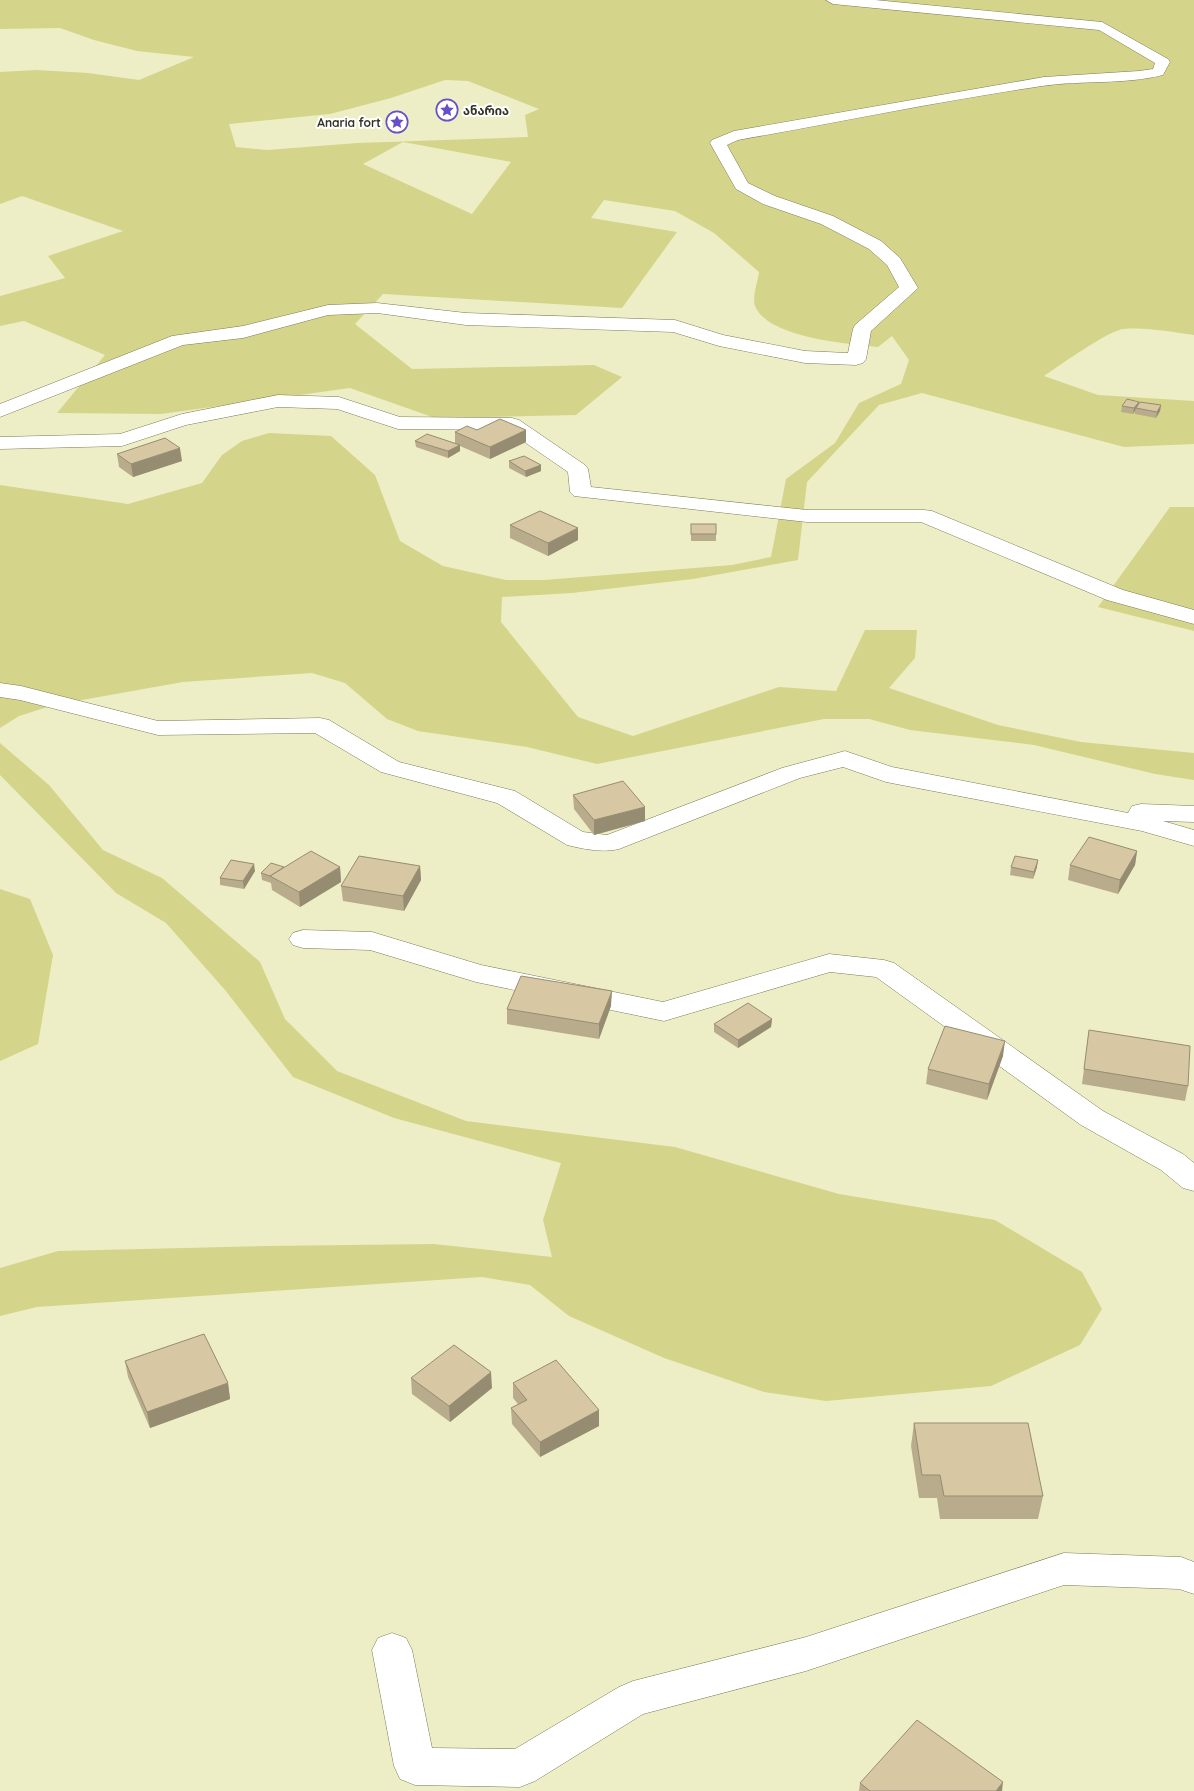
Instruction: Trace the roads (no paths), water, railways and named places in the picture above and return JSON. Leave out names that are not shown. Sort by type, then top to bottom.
[{"type":"street","points":[[0,411],[180,340],[243,332],[328,310],[377,308],[466,319],[675,326],[719,340],[805,357],[856,359],[862,329],[909,288],[894,262],[875,245],[826,220],[769,200],[742,186],[718,143],[734,136],[1044,80],[1139,75],[1158,72],[1163,62],[1102,26],[833,0]]},
{"type":"street","points":[[0,443],[122,440],[182,420],[278,401],[339,403],[398,423],[512,424],[578,469],[581,492],[808,516],[924,516],[1115,595],[1194,617]]},
{"type":"street","points":[[0,690],[21,693],[158,728],[320,725],[390,767],[506,797],[576,839],[610,843],[791,773],[844,759],[886,774],[1146,824],[1194,838]]},
{"type":"street","points":[[1069,809],[1194,814]]},
{"type":"street","points":[[303,939],[372,941],[476,973],[664,1012],[829,963],[884,969],[1092,1118],[1172,1162],[1194,1180]]},
{"type":"street","points":[[392,1650],[415,1766],[520,1768],[633,1699],[806,1654],[1064,1569],[1181,1572],[1194,1578]]},
{"type":"place","name":"ანარია","points":[[447,110]]},
{"type":"place","name":"Anaria fort","points":[[397,122]]}]
